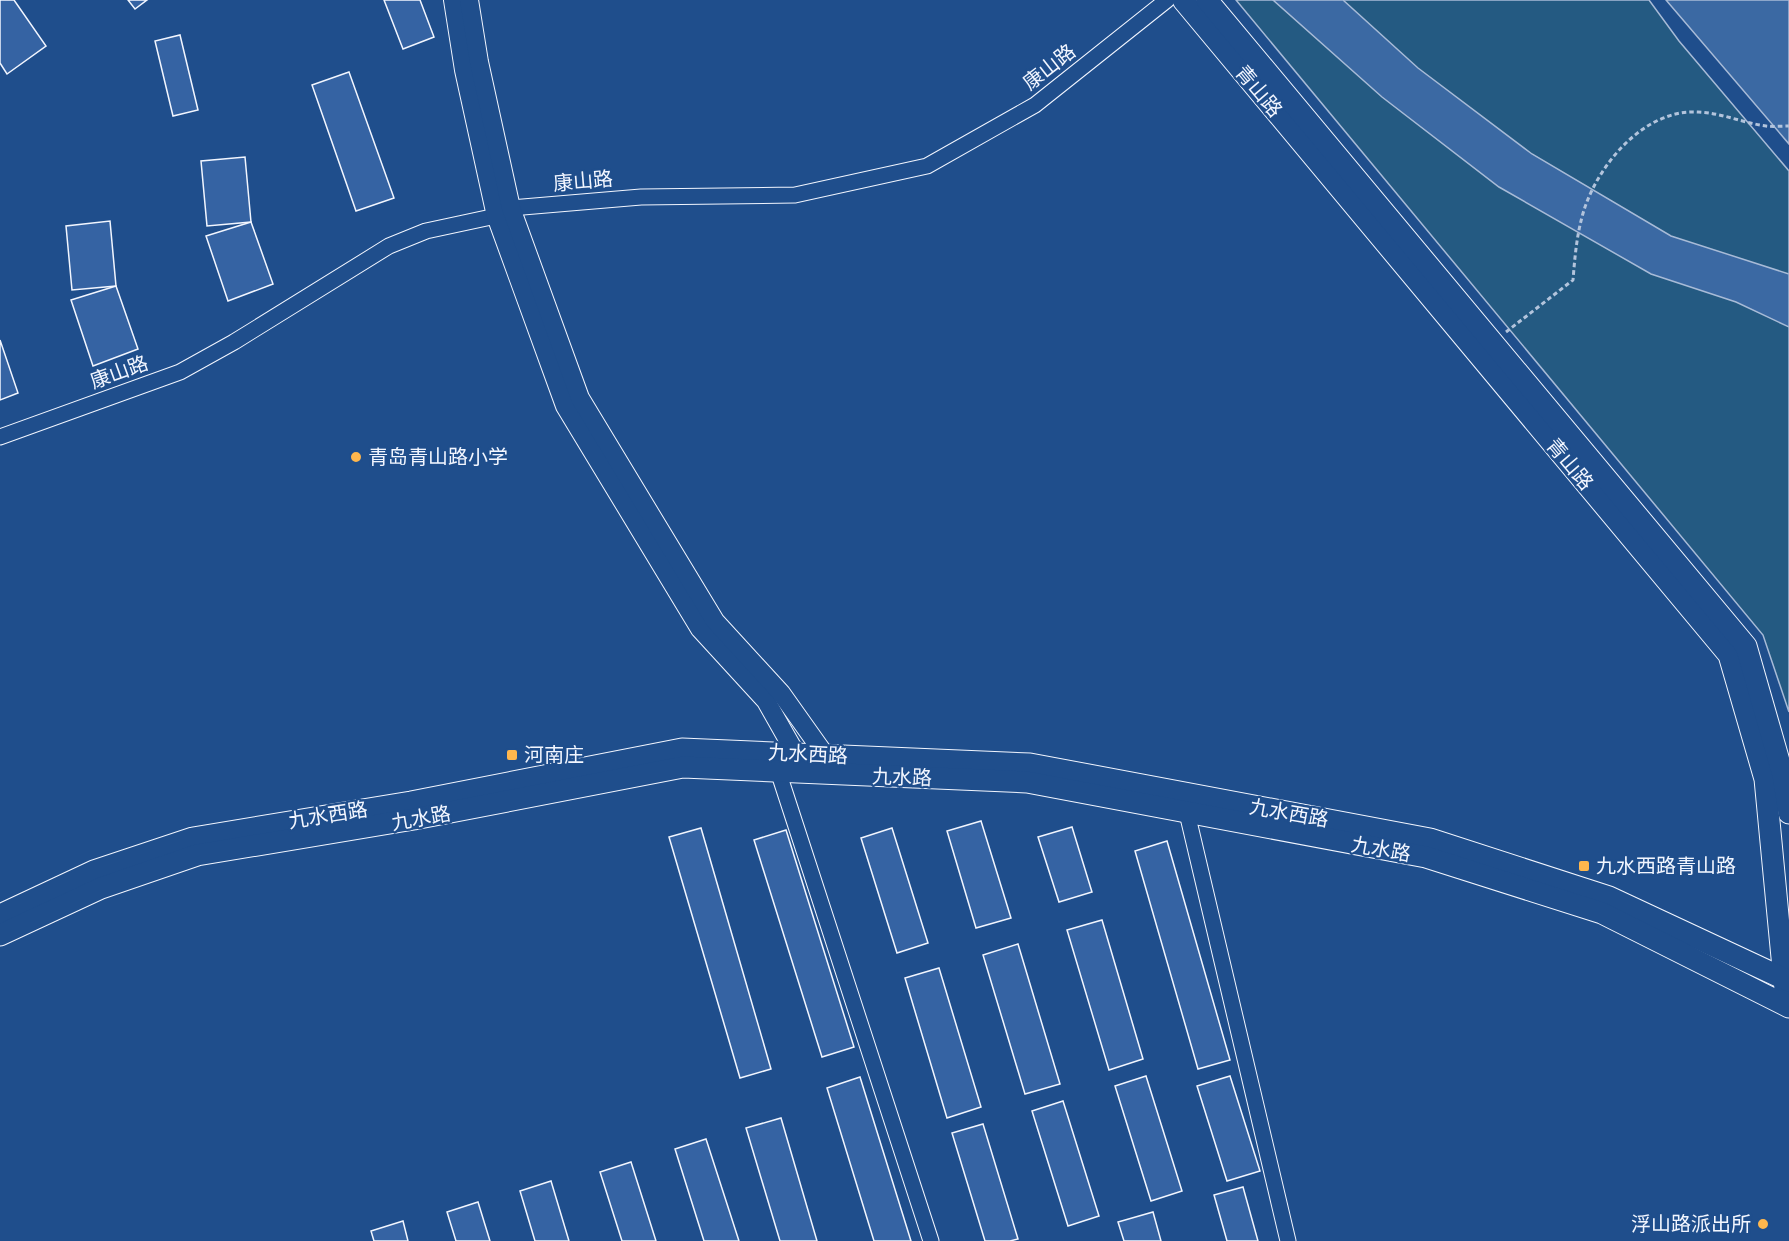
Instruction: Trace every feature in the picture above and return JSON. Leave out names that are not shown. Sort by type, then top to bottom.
[{"type":"main road","name":"青山路","points":[[1183,0],[1729,655],[1765,779],[1788,1005]]},
{"type":"main road","name":"青山路","points":[[1207,0],[1746,646],[1783,775],[1789,813]]},
{"type":"main road","name":"九水西路","points":[[0,915],[94,871],[193,838],[411,802],[681,749],[798,763],[1030,764],[1430,839],[1609,897],[1787,980]]},
{"type":"main road","name":"九水路","points":[[0,935],[101,888],[197,855],[414,819],[683,767],[778,771],[798,763]]},
{"type":"main road","name":"九水路","points":[[825,764],[1028,782],[1437,860],[1602,914],[1788,1005]]},
{"type":"street","points":[[453,0],[464,70],[504,212],[565,406],[700,629],[766,701],[798,763]]},
{"type":"street","points":[[469,0],[504,212],[580,398],[715,621],[781,693],[825,764]]},
{"type":"street","name":"康山路","points":[[0,436],[180,372],[234,342],[390,246],[426,231],[504,212],[641,197],[795,195],[927,166],[1035,105],[1167,0]]},
{"type":"street","points":[[778,771],[931,1241]]},
{"type":"street","points":[[1186,813],[1288,1241]]},
{"type":"path","points":[[1492,343],[1573,280],[1576,242],[1586,206],[1603,172],[1618,152],[1640,132],[1667,117],[1696,111],[1766,126],[1789,126]]},
{"type":"shaded area","points":[[1236,0],[1649,0],[1679,41],[1789,171],[1789,712],[1763,635]]},
{"type":"shaded area","points":[[1273,0],[1343,0],[1418,68],[1532,154],[1671,236],[1789,274],[1789,327],[1736,302],[1651,274],[1499,187],[1382,97]]},
{"type":"shaded area","points":[[1666,0],[1789,0],[1789,144]]},
{"type":"building","points":[[0,0],[14,0],[46,46],[7,74],[0,63]]},
{"type":"building","points":[[128,0],[147,0],[135,9]]},
{"type":"building","points":[[384,0],[420,0],[434,37],[403,49]]},
{"type":"building","points":[[180,35],[198,110],[173,116],[155,41]]},
{"type":"building","points":[[349,72],[394,198],[356,211],[312,85]]},
{"type":"building","points":[[245,157],[251,222],[207,226],[201,161]]},
{"type":"building","points":[[110,221],[116,286],[72,290],[66,226]]},
{"type":"building","points":[[251,222],[273,284],[228,301],[206,236]]},
{"type":"building","points":[[116,286],[138,349],[93,366],[71,300]]},
{"type":"building","points":[[0,340],[18,393],[0,400]]},
{"type":"building","points":[[981,821],[1011,918],[976,928],[947,831]]},
{"type":"building","points":[[1072,827],[1092,892],[1059,902],[1038,837]]},
{"type":"building","points":[[701,828],[771,1069],[740,1078],[669,837]]},
{"type":"building","points":[[892,828],[928,943],[897,953],[861,838]]},
{"type":"building","points":[[786,830],[854,1047],[822,1057],[754,840]]},
{"type":"building","points":[[1167,841],[1230,1060],[1198,1069],[1135,851]]},
{"type":"building","points":[[1102,920],[1143,1059],[1109,1070],[1067,930]]},
{"type":"building","points":[[1018,944],[1060,1084],[1025,1094],[983,955]]},
{"type":"building","points":[[939,968],[981,1107],[947,1118],[905,978]]},
{"type":"building","points":[[1146,1076],[1182,1191],[1151,1201],[1115,1086]]},
{"type":"building","points":[[1230,1076],[1260,1171],[1227,1181],[1197,1086]]},
{"type":"building","points":[[860,1077],[911,1241],[874,1241],[827,1088]]},
{"type":"building","points":[[1063,1101],[1099,1216],[1068,1226],[1032,1111]]},
{"type":"building","points":[[781,1118],[817,1241],[780,1241],[746,1128]]},
{"type":"building","points":[[983,1124],[1018,1239],[985,1241],[952,1133]]},
{"type":"building","points":[[706,1139],[739,1241],[704,1241],[675,1149]]},
{"type":"building","points":[[631,1162],[656,1241],[622,1241],[600,1172]]},
{"type":"building","points":[[551,1181],[569,1241],[535,1241],[520,1191]]},
{"type":"building","points":[[1243,1187],[1258,1241],[1227,1241],[1214,1195]]},
{"type":"building","points":[[478,1202],[490,1241],[456,1241],[447,1212]]},
{"type":"building","points":[[1153,1212],[1161,1241],[1124,1241],[1118,1222]]},
{"type":"building","points":[[403,1221],[408,1241],[374,1241],[371,1231]]},
{"type":"place","name":"青岛青山路小学","points":[[356,457]]},
{"type":"place","name":"河南庄","points":[[512,755]]},
{"type":"place","name":"九水西路青山路","points":[[1584,866]]},
{"type":"place","name":"浮山路派出所","points":[[1763,1224]]}]
